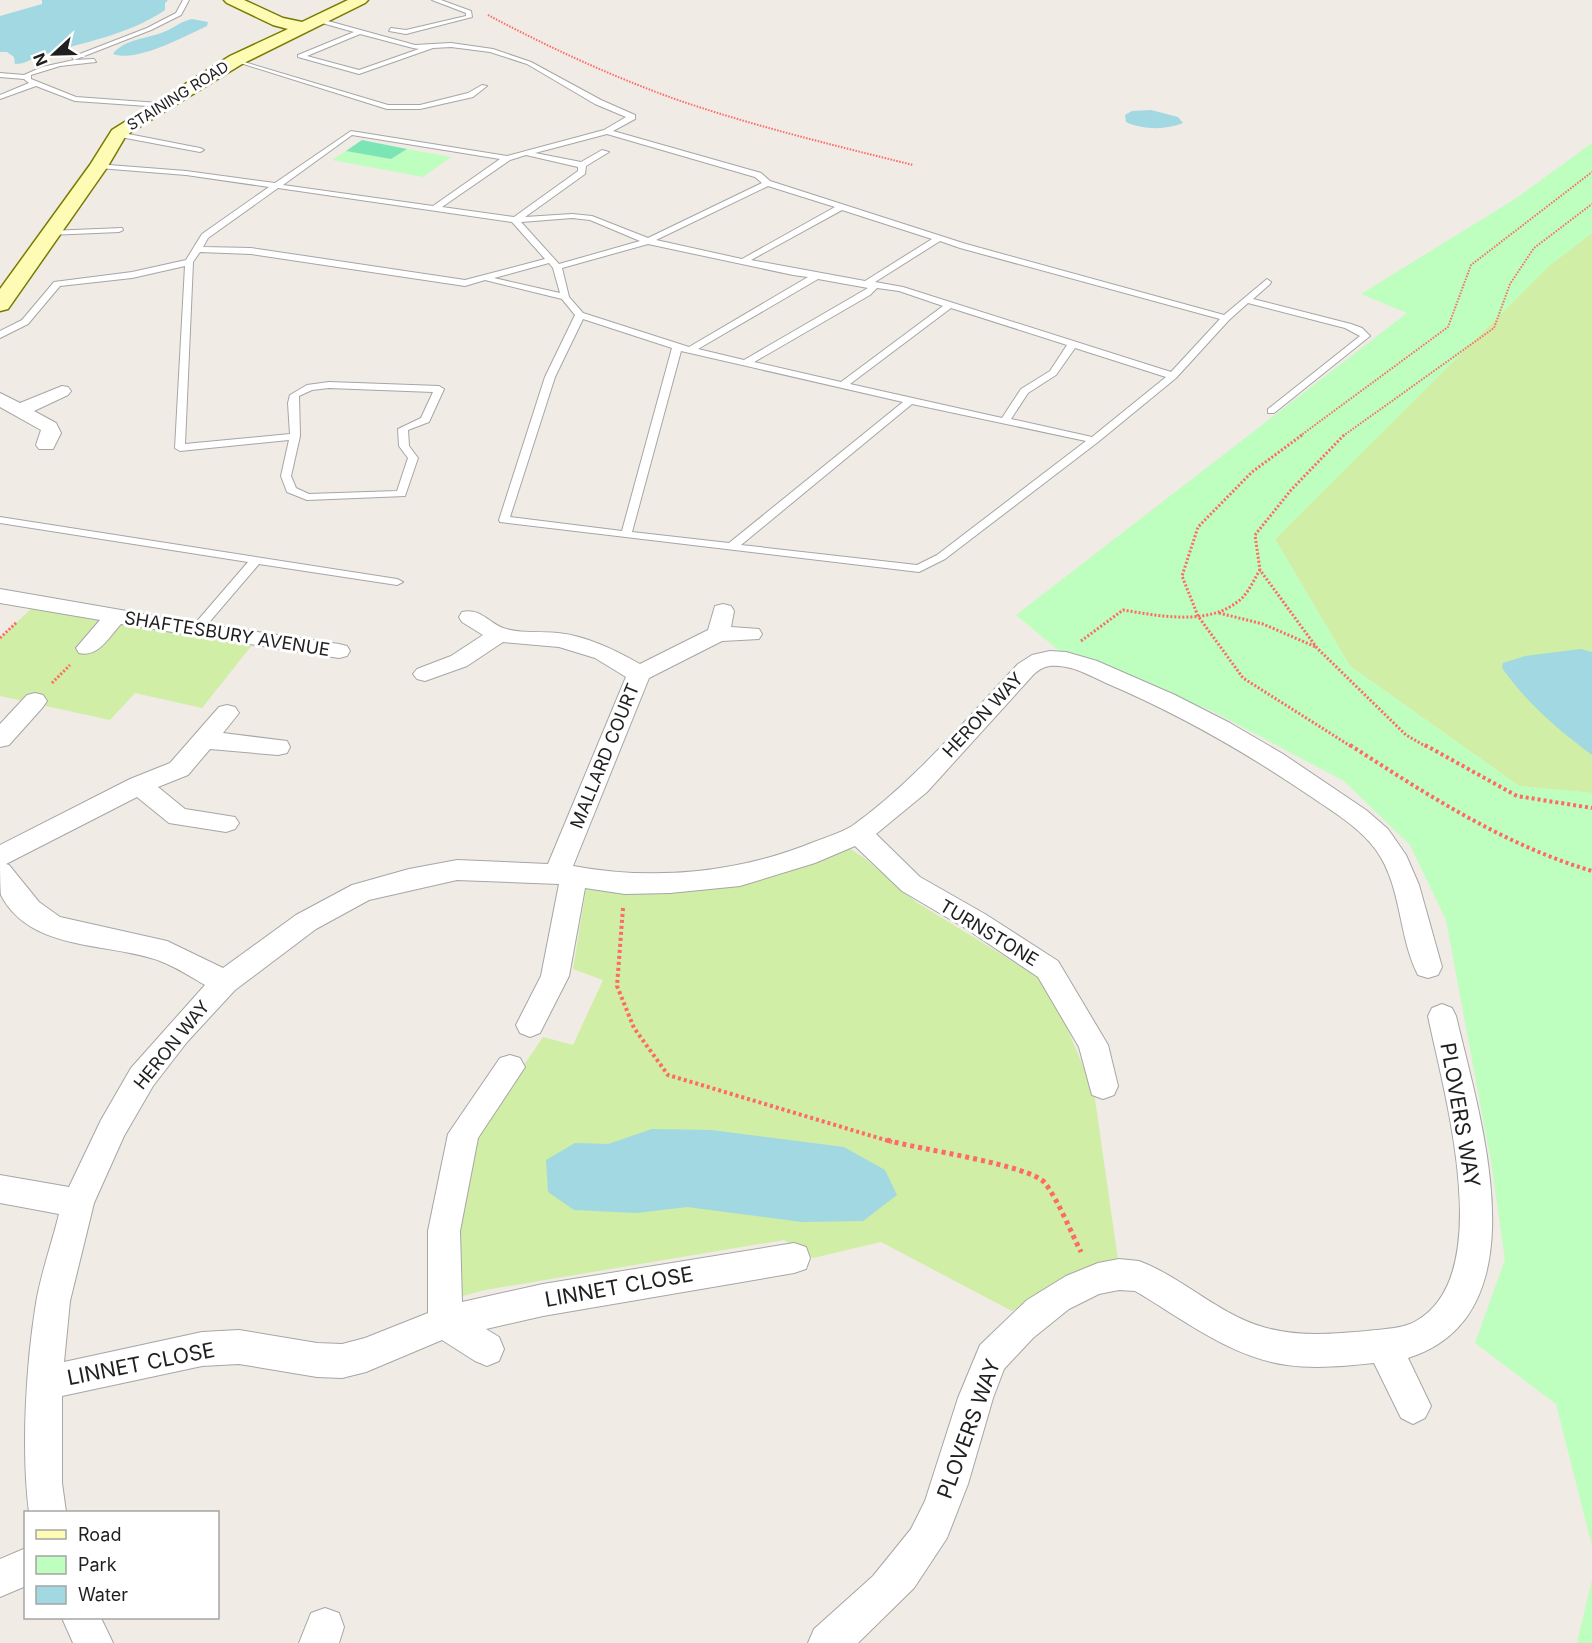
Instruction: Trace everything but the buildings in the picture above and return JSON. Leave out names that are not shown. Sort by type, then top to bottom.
[{"type":"street","points":[[232,0],[279,22],[311,23]]},
{"type":"street","name":"STAINING ROAD","points":[[0,304],[99,166],[118,134],[159,105],[236,60],[360,0]]},
{"type":"street","points":[[22,409],[62,391]]},
{"type":"street","points":[[0,399],[22,409],[50,427],[51,433],[46,445]]},
{"type":"street","name":"SHAFTESBURY AVENUE","points":[[0,596],[115,617],[339,651]]},
{"type":"street","points":[[718,634],[723,611]]},
{"type":"street","name":"SHAFTESBURY AVENUE","points":[[87,648],[115,617]]},
{"type":"street","name":"MALLARD COURT","points":[[470,617],[499,635],[561,640],[603,653],[639,674],[565,875]]},
{"type":"street","points":[[639,674],[718,634],[752,634]]},
{"type":"street","points":[[425,674],[459,661],[499,635]]},
{"type":"street","points":[[1056,658],[1076,662],[1176,703],[1307,781],[1364,821],[1385,843],[1398,866],[1428,967]]},
{"type":"street","name":"HERON WAY","points":[[47,1511],[44,1484],[45,1383],[53,1301],[78,1203],[112,1129],[142,1077],[177,1034],[225,982],[306,922],[361,892],[409,879],[457,870],[565,875],[625,884],[670,883],[740,876],[806,856],[859,834],[918,786],[1026,669],[1035,661],[1056,658]]},
{"type":"street","points":[[0,739],[35,701]]},
{"type":"street","points":[[0,856],[139,785],[179,769],[227,713]]},
{"type":"street","points":[[205,740],[278,747]]},
{"type":"street","points":[[139,785],[178,817],[226,823]]},
{"type":"street","name":"TURNSTONE","points":[[859,834],[911,884],[1039,961],[1048,969],[1093,1045],[1103,1086]]},
{"type":"street","points":[[0,872],[25,908],[37,919],[53,926],[167,952],[225,982]]},
{"type":"street","points":[[530,1025],[555,976],[565,875]]},
{"type":"street","name":"PLOVERS WAY","points":[[828,1643],[860,1616],[910,1563],[933,1526],[992,1357],[1005,1342],[1048,1306],[1094,1278],[1124,1273],[1139,1276],[1222,1325],[1251,1339],[1272,1346],[1310,1351],[1384,1346],[1414,1340],[1427,1334],[1445,1320],[1462,1296],[1473,1263],[1476,1238],[1473,1168],[1442,1016]]},
{"type":"street","points":[[487,1349],[445,1322],[444,1231],[463,1134],[510,1067]]},
{"type":"street","points":[[0,1189],[78,1203]]},
{"type":"street","name":"LINNET CLOSE","points":[[45,1383],[202,1349],[239,1347],[317,1360],[342,1361],[366,1355],[445,1322],[543,1300],[794,1258]]},
{"type":"street","points":[[1384,1346],[1413,1406]]},
{"type":"street","points":[[0,1578],[24,1568]]},
{"type":"street","points":[[82,1619],[93,1643]]},
{"type":"lane","points":[[28,77],[28,74],[149,29],[179,14],[186,0]]},
{"type":"lane","points":[[391,30],[406,32],[469,17],[469,12],[435,0]]},
{"type":"lane","points":[[311,23],[360,32],[415,47],[451,45],[491,50],[512,56],[632,117],[608,132],[507,159],[434,208]]},
{"type":"lane","points":[[360,32],[300,56],[359,72],[430,47]]},
{"type":"lane","points":[[236,60],[387,107],[420,107],[449,98]]},
{"type":"lane","points":[[68,61],[94,61]]},
{"type":"lane","points":[[0,75],[28,77]]},
{"type":"lane","points":[[28,77],[27,80],[34,84],[75,99],[159,105]]},
{"type":"lane","points":[[0,97],[34,84]]},
{"type":"lane","points":[[608,132],[758,176],[767,183],[939,238],[1226,318]]},
{"type":"lane","points":[[295,436],[180,448],[189,262],[205,237],[351,133],[507,159]]},
{"type":"lane","points":[[118,134],[200,150]]},
{"type":"lane","points":[[525,153],[582,165],[605,152]]},
{"type":"lane","points":[[515,220],[582,172],[582,165]]},
{"type":"lane","points":[[99,166],[186,173],[515,220],[572,216],[592,218],[648,241],[900,289],[1173,376]]},
{"type":"lane","points":[[197,249],[251,251],[465,284],[648,241],[767,183]]},
{"type":"lane","points":[[744,261],[843,206]]},
{"type":"lane","points":[[515,220],[554,264],[565,297],[580,315],[677,347],[842,386],[1094,440]]},
{"type":"lane","points":[[49,233],[119,230]]},
{"type":"lane","points":[[869,282],[939,238]]},
{"type":"lane","points":[[0,335],[25,322],[57,284],[132,275],[189,262]]},
{"type":"lane","points":[[690,350],[818,275]]},
{"type":"lane","points":[[485,278],[565,297]]},
{"type":"lane","points":[[745,363],[867,293],[873,289],[869,282]]},
{"type":"lane","points":[[580,315],[550,377],[504,520],[919,569],[941,557],[1094,440],[1173,376],[1226,318],[1267,282]]},
{"type":"lane","points":[[1247,300],[1273,304],[1348,326],[1359,330],[1365,336],[1272,411]]},
{"type":"lane","points":[[842,386],[950,305]]},
{"type":"lane","points":[[1005,421],[1024,391],[1053,373],[1073,344]]},
{"type":"lane","points":[[626,535],[677,347]]},
{"type":"lane","points":[[329,385],[439,389],[425,420],[403,429],[404,446],[413,458],[401,494],[307,497],[291,490],[286,476],[295,436],[293,403],[295,395],[310,387],[329,385]]},
{"type":"lane","points":[[731,547],[910,401]]},
{"type":"lane","points":[[0,520],[397,582]]},
{"type":"lane","points":[[196,630],[255,561]]},
{"type":"path","points":[[485,14],[542,44],[676,99],[819,141],[913,165]]},
{"type":"path","points":[[1592,172],[1471,265],[1448,327],[1252,472],[1198,528],[1182,576],[1198,616],[1243,678],[1449,807],[1562,862],[1592,871]]},
{"type":"path","points":[[1592,204],[1534,248],[1510,284],[1494,328],[1342,436],[1291,490],[1255,536],[1260,570],[1317,648],[1406,735],[1517,796],[1592,808]]},
{"type":"path","points":[[1218,613],[1241,599],[1260,570]]},
{"type":"path","points":[[1056,658],[1123,610],[1168,617],[1218,613],[1263,624],[1317,648]]},
{"type":"path","points":[[35,701],[87,648]]},
{"type":"path","points":[[625,884],[619,936],[617,986],[633,1028],[668,1075],[910,1147],[1013,1167],[1044,1181],[1094,1278]]},
{"type":"green space","points":[[362,140],[407,149],[391,159],[346,151]]},
{"type":"green space","points":[[1592,143],[1592,233],[1550,265],[1275,539],[1350,666],[1519,786],[1592,793],[1592,1546],[1556,1404],[1475,1343],[1505,1260],[1492,1167],[1446,920],[1410,845],[1344,781],[1210,710],[1063,654],[1016,615],[1407,313],[1361,294],[1515,199]]},
{"type":"green space","points":[[407,149],[451,157],[423,177],[332,160],[346,151],[391,159]]},
{"type":"green space","points":[[1592,233],[1592,793],[1519,786],[1350,666],[1275,539],[1550,265]]},
{"type":"green space","points":[[32,608],[252,645],[202,708],[135,693],[110,720],[0,696],[0,638]]},
{"type":"green space","points":[[847,847],[863,857],[916,902],[1048,983],[1094,1092],[1118,1260],[1012,1311],[881,1242],[813,1258],[784,1240],[485,1290],[459,1297],[453,1225],[471,1143],[543,1037],[573,1045],[603,980],[573,969],[587,883],[626,888]]},
{"type":"green space","points":[[1592,1579],[1592,1643],[1577,1643]]},
{"type":"water","points":[[42,0],[168,0],[165,3],[165,10],[135,26],[104,38],[15,64],[14,57],[7,52],[0,52],[0,16],[42,4]]},
{"type":"water","points":[[192,19],[208,22],[207,26],[147,52],[123,56],[113,54],[123,45],[160,33]]},
{"type":"water","points":[[1151,110],[1178,117],[1183,123],[1154,128],[1140,127],[1126,122],[1125,115],[1132,111]]},
{"type":"water","points":[[1581,649],[1592,652],[1592,755],[1543,715],[1502,668],[1503,663],[1525,656]]},
{"type":"water","points":[[652,1129],[711,1130],[844,1147],[885,1170],[897,1195],[863,1221],[802,1222],[687,1207],[637,1213],[574,1210],[548,1192],[546,1160],[575,1143],[608,1144]]}]
